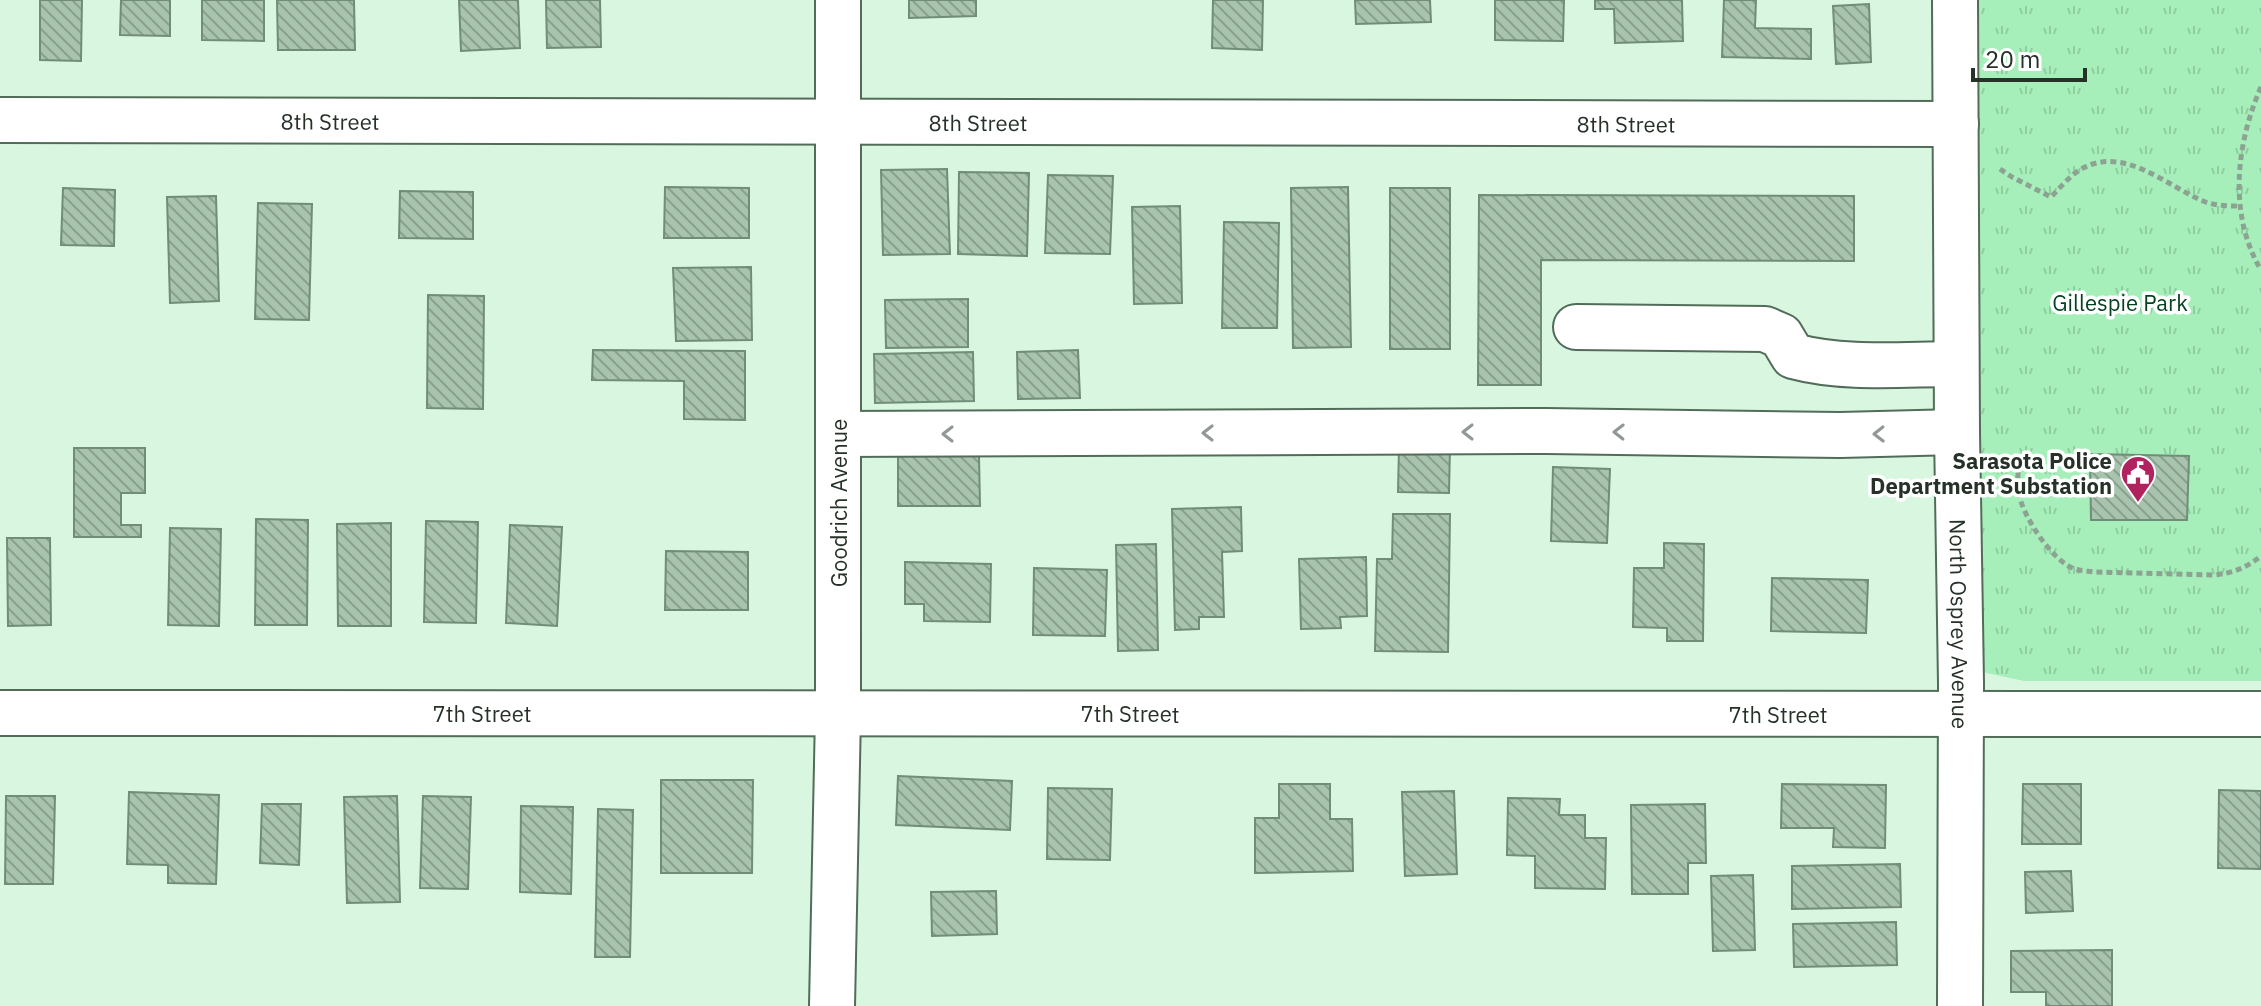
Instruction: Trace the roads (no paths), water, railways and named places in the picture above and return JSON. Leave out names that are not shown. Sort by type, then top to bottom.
[{"type":"street","name":"Goodrich Avenue","points":[[832,1006],[838,715],[838,0]]},
{"type":"street","name":"North Osprey Avenue","points":[[1955,0],[1961,714],[1960,1006]]},
{"type":"street","name":"8th Street","points":[[0,120],[1956,124]]},
{"type":"street","points":[[1576,327],[1765,329],[1781,336],[1793,356],[1807,360],[1853,364],[1956,364]]},
{"type":"street","points":[[838,434],[1546,431],[1840,435],[1957,432]]},
{"type":"street","name":"7th Street","points":[[0,713],[2261,714]]},
{"type":"place","name":"Sarasota Police Department Substation","points":[[2138,504]]},
{"type":"park label","name":"Gillespie Park","points":[[2120,302]]}]
